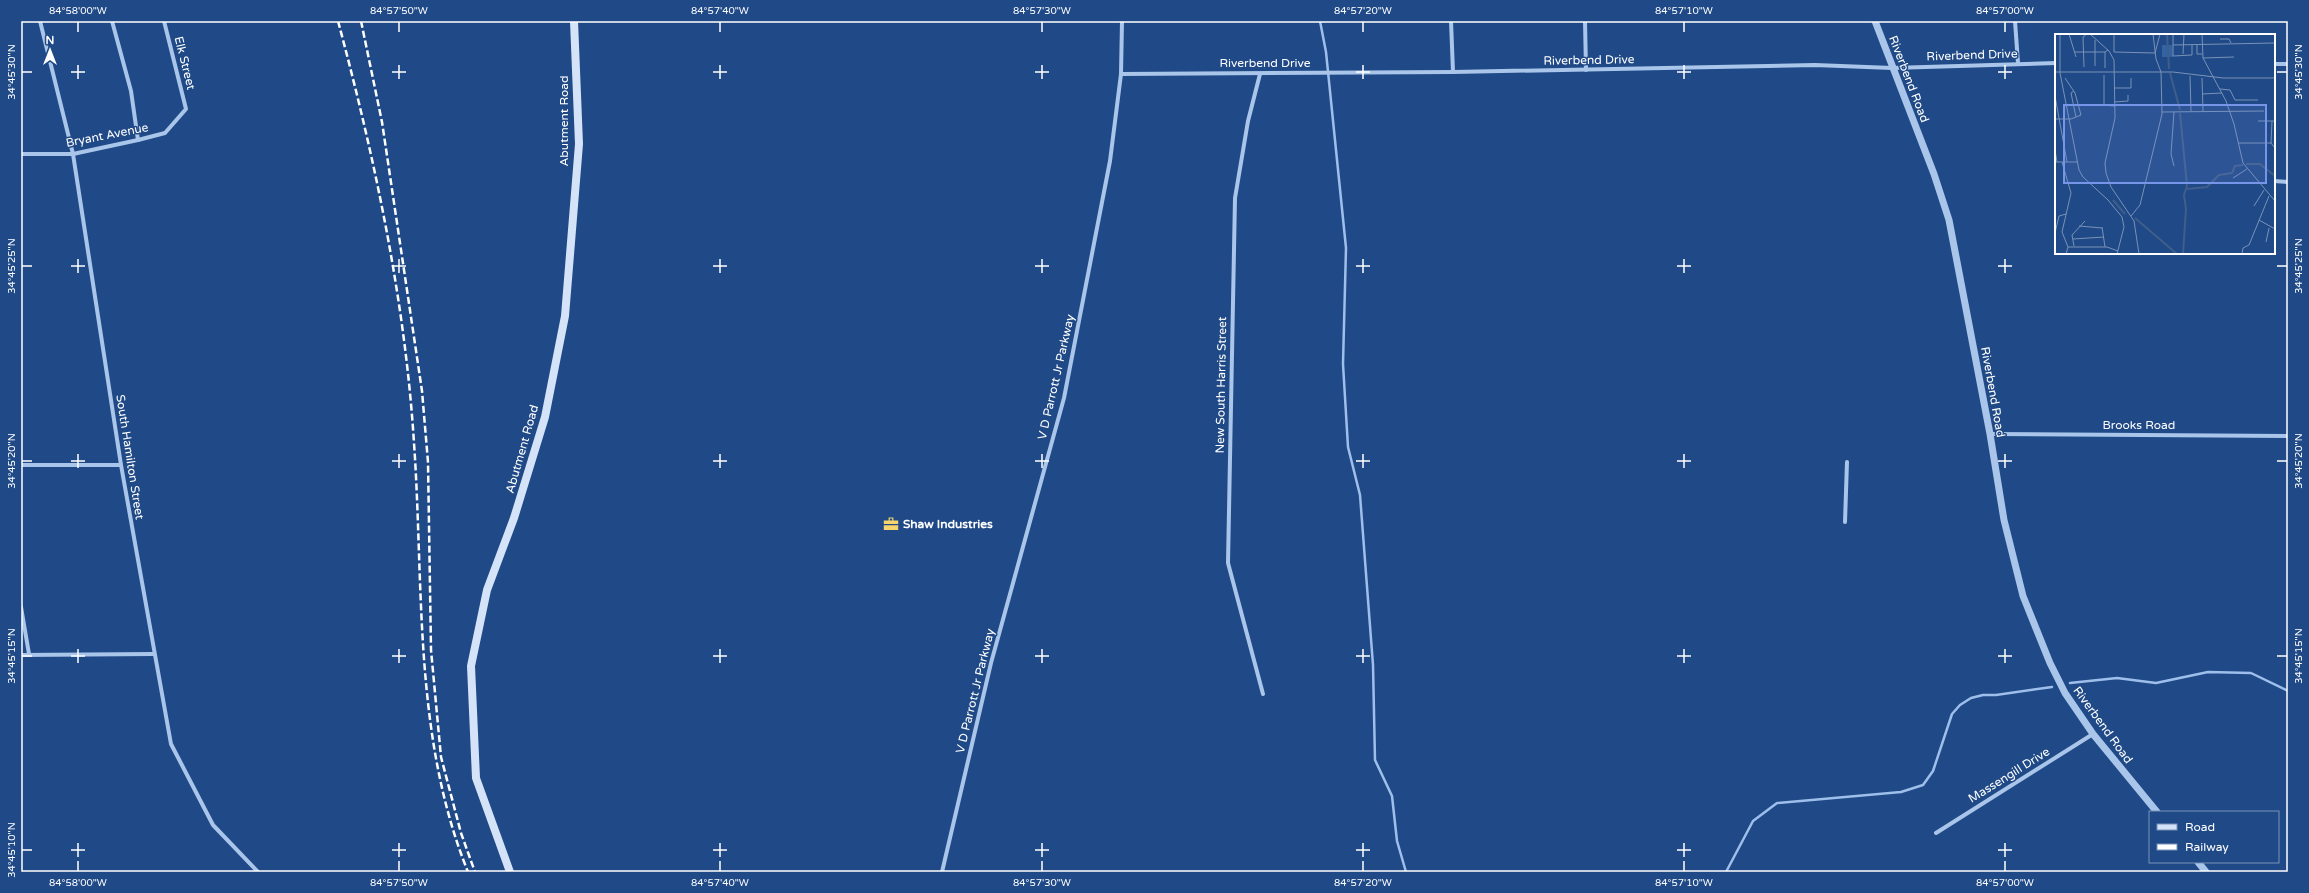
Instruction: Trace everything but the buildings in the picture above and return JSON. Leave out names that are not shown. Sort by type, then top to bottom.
[{"type":"main road","name":"Abutment Road","points":[[510,872],[476,778],[471,666],[487,590],[514,518],[545,417],[565,316],[579,144],[574,21]]},
{"type":"street","name":"South Hamilton Street","points":[[40,21],[73,154],[121,465],[171,744],[213,825],[258,872]]},
{"type":"street","points":[[112,21],[131,91],[138,140]]},
{"type":"street","name":"Elk Street","points":[[164,21],[186,109]]},
{"type":"street","name":"V D Parrott Jr Parkway","points":[[942,872],[991,664],[1064,398],[1110,161],[1121,74],[1122,21]]},
{"type":"street","points":[[1451,21],[1452,72]]},
{"type":"street","points":[[1586,21],[1586,70]]},
{"type":"street","name":"Riverbend Road","points":[[1875,21],[1934,174],[1949,220],[1990,434],[2004,520],[2024,596],[2050,663],[2066,693],[2093,734],[2156,811]]},
{"type":"street","points":[[2016,21],[2018,63]]},
{"type":"street","name":"Riverbend Drive","points":[[1121,74],[1452,72],[1808,65],[1892,68],[2055,63]]},
{"type":"street","points":[[2275,64],[2288,64]]},
{"type":"street","name":"New South Harris Street","points":[[1260,74],[1248,121],[1235,198],[1228,563],[1263,694]]},
{"type":"street","name":"Bryant Avenue","points":[[21,154],[73,154],[165,133],[186,109]]},
{"type":"street","points":[[2275,181],[2288,182]]},
{"type":"street","name":"Brooks Road","points":[[1990,434],[2288,436]]},
{"type":"street","points":[[1845,522],[1847,462]]},
{"type":"street","points":[[21,465],[121,465]]},
{"type":"street","points":[[21,607],[29,654]]},
{"type":"street","points":[[21,655],[154,654]]},
{"type":"street","name":"Massengill Drive","points":[[1936,833],[2093,734]]},
{"type":"street","points":[[2199,863],[2206,872]]},
{"type":"waterway","points":[[1320,21],[1326,52],[1346,248],[1343,364],[1348,447],[1360,495],[1373,665],[1375,760],[1392,796],[1397,841],[1406,872]]},
{"type":"waterway","points":[[2070,683],[2117,678],[2156,683],[2208,672],[2251,673],[2288,691]]},
{"type":"waterway","points":[[1726,872],[1753,821],[1777,803],[1901,792],[1923,785],[1933,771],[1952,714],[1960,705],[1971,698],[1983,695],[1996,695],[2052,687]]},
{"type":"railway","points":[[338,21],[352,73],[376,178],[396,283],[410,390],[417,497],[424,660],[429,714],[438,768],[450,820],[468,872]]},
{"type":"railway","points":[[361,21],[382,122],[422,391],[428,462],[431,650],[441,757],[461,833],[475,872]]},
{"type":"place","name":"Shaw Industries","points":[[891,524]]}]
